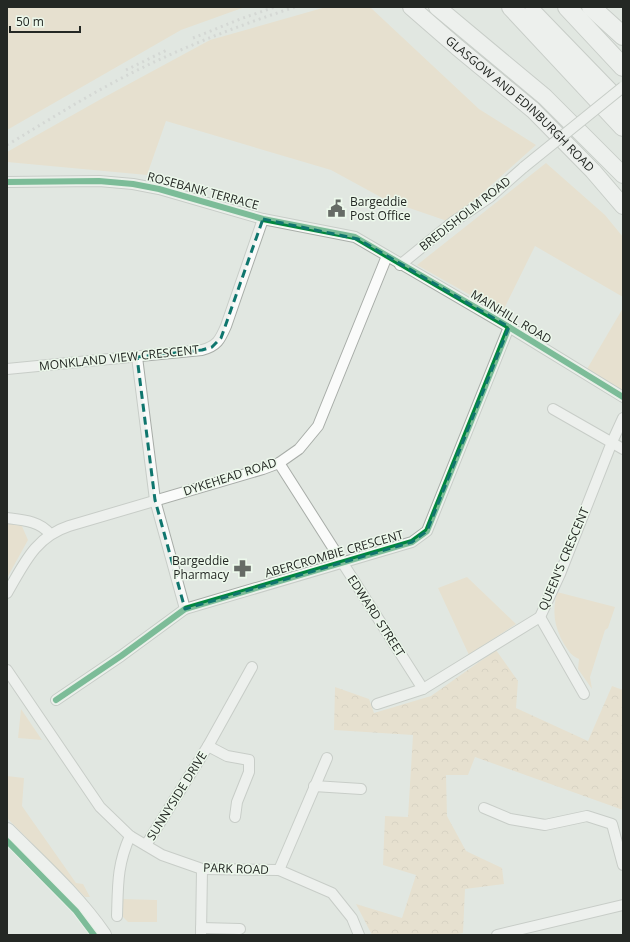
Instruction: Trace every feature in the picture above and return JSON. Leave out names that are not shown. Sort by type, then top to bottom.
[{"type":"highway","points":[[511,7],[623,127]]},
{"type":"highway","points":[[527,7],[623,107]]},
{"type":"highway","points":[[567,7],[623,67]]},
{"type":"highway","points":[[591,7],[623,36]]},
{"type":"highway","points":[[599,7],[623,30]]},
{"type":"main road","name":"GLASGOW AND EDINBURGH ROAD","points":[[411,7],[533,110],[593,171],[623,206]]},
{"type":"main road","name":"GLASGOW AND EDINBURGH ROAD","points":[[437,7],[545,96],[623,174]]},
{"type":"main road","points":[[7,830],[60,884],[95,923],[103,935]]},
{"type":"street","name":"BREDISHOLM ROAD","points":[[400,265],[453,222],[490,197],[524,167],[623,87]]},
{"type":"street","name":"ROSEBANK TERRACE","points":[[7,182],[99,181],[133,184],[159,189],[263,218],[355,237],[387,256]]},
{"type":"street","name":"MONKLAND VIEW CRESCENT","points":[[7,369],[137,357],[202,350],[212,347],[221,338],[263,218]]},
{"type":"street","name":"MAINHILL ROAD","points":[[387,256],[400,265],[509,327],[623,397]]},
{"type":"street","name":"DYKEHEAD ROAD","points":[[7,593],[32,551],[50,534],[69,526],[263,469],[279,463],[299,449],[318,426],[387,256]]},
{"type":"street","name":"ABERCROMBIE CRESCENT","points":[[56,700],[121,656],[184,609],[412,542],[427,530],[509,327]]},
{"type":"street","points":[[137,357],[155,500],[184,609]]},
{"type":"street","points":[[553,409],[623,449]]},
{"type":"street","name":"QUEEN'S CRESCENT","points":[[377,704],[423,689],[540,617],[560,574],[612,442],[623,418]]},
{"type":"street","name":"EDWARD STREET","points":[[279,463],[423,689]]},
{"type":"street","points":[[7,518],[29,521],[45,527],[50,534]]},
{"type":"street","points":[[540,617],[584,694]]},
{"type":"street","name":"SUNNYSIDE DRIVE","points":[[146,845],[208,746],[252,666]]},
{"type":"street","name":"PARK ROAD","points":[[7,670],[100,807],[130,836],[162,855],[202,868],[279,870],[332,893],[352,918],[359,935]]},
{"type":"street","name":"SUNNYSIDE DRIVE","points":[[208,746],[227,756],[250,760],[249,772],[237,802],[236,817]]},
{"type":"street","points":[[279,870],[327,758]]},
{"type":"street","points":[[314,786],[361,789]]},
{"type":"street","points":[[484,808],[510,819],[545,825],[587,816],[612,824],[623,866]]},
{"type":"street","points":[[117,916],[119,869],[123,851],[130,836]]},
{"type":"street","points":[[202,868],[201,931],[240,929]]},
{"type":"street","points":[[497,935],[623,905]]},
{"type":"highlighted area","points":[[263,219],[358,239],[509,327],[427,531],[412,542],[185,609],[155,500],[137,357],[202,350],[212,347],[221,338]]},
{"type":"green space","points":[[7,7],[245,7],[181,30],[7,130]]},
{"type":"green space","points":[[326,7],[370,7],[479,109],[536,145],[450,222],[386,200],[331,170],[166,121],[147,175],[7,162],[7,152],[210,40]]},
{"type":"green space","points":[[546,163],[605,215],[623,237],[623,297],[535,246],[502,313],[417,265]]},
{"type":"green space","points":[[623,308],[623,392],[587,369]]},
{"type":"green space","points":[[7,522],[21,524],[28,540],[7,578]]},
{"type":"green space","points":[[467,577],[516,624],[469,655],[438,588]]},
{"type":"green space","points":[[557,592],[615,607],[608,628],[605,630],[590,677],[592,689],[578,669],[579,659],[569,651],[558,631],[554,612]]},
{"type":"green space","points":[[496,650],[518,681],[516,708],[588,741],[612,686],[623,690],[623,810],[475,757],[468,775],[446,775],[447,816],[466,851],[502,868],[504,884],[465,889],[463,933],[452,935],[372,935],[356,904],[402,918],[416,875],[383,865],[385,816],[408,817],[413,735],[334,730],[335,687],[369,699],[374,713],[431,696]]},
{"type":"green space","points":[[21,709],[42,740],[18,738]]},
{"type":"green space","points":[[7,776],[24,778],[22,806],[76,883],[83,884],[90,897],[85,897],[7,818]]},
{"type":"green space","points":[[121,899],[157,900],[157,922],[128,922],[122,916]]},
{"type":"railway","points":[[193,38],[275,7]]},
{"type":"railway","points":[[7,145],[139,69],[205,40],[295,7]]},
{"type":"railway","points":[[126,70],[167,50]]},
{"type":"cycle path","points":[[7,182],[99,181],[133,184],[159,189],[263,219],[355,237],[509,327],[623,397]]},
{"type":"cycle path","points":[[56,700],[121,656],[185,609],[412,542],[427,531],[509,327]]},
{"type":"cycle path","points":[[7,841],[76,911],[94,935]]},
{"type":"place","name":"Bargeddie Post Office","points":[[337,209]]},
{"type":"place","name":"Bargeddie Pharmacy","points":[[242,568]]}]
